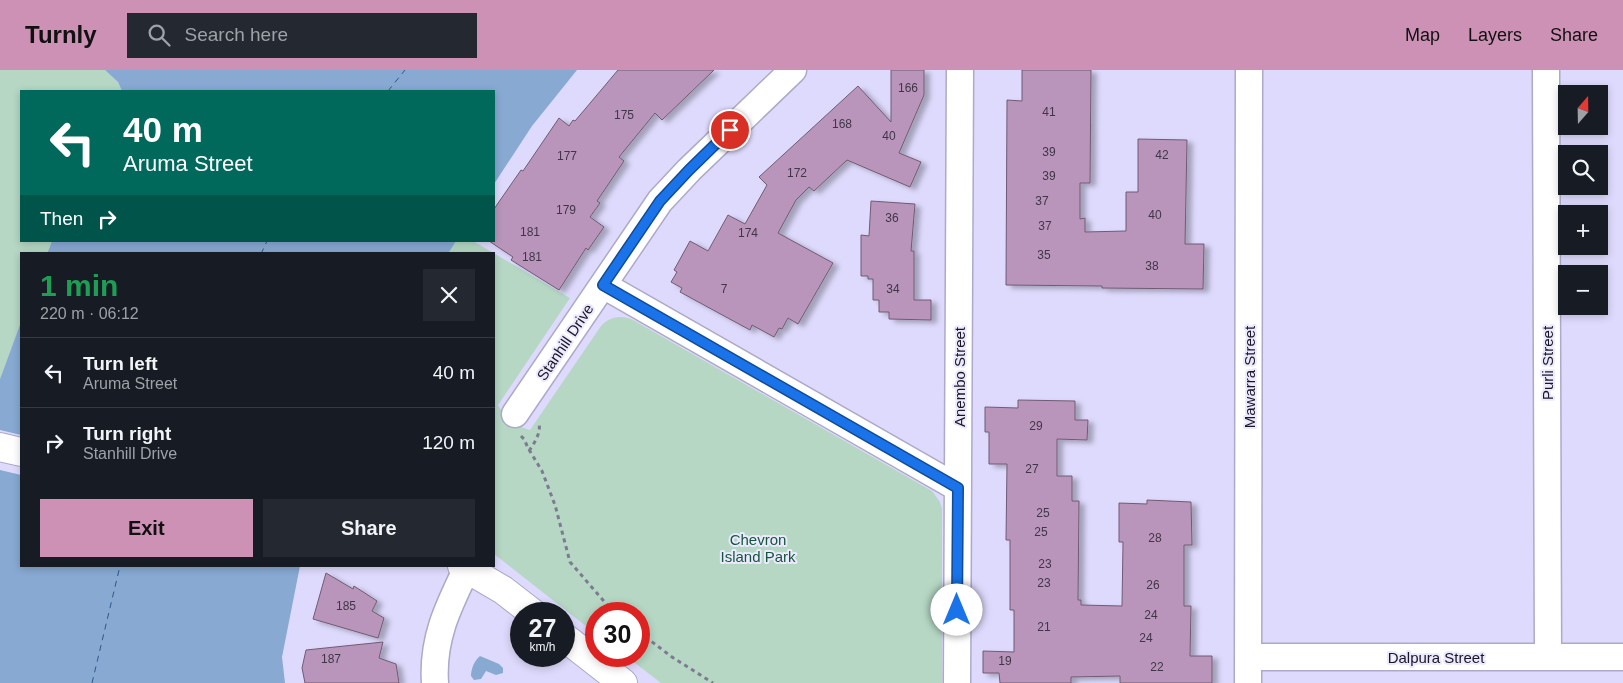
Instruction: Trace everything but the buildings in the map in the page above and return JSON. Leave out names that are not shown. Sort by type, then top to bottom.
[{"type":"main road","points":[[0,447],[20,452]]},
{"type":"main road","points":[[464,567],[503,590],[518,602]]},
{"type":"main road","points":[[575,646],[623,683]]},
{"type":"street","name":"Stanhill Drive","points":[[517,424],[603,285],[667,193],[793,70]]},
{"type":"street","name":"Anembo Street","points":[[958,683],[960,70]]},
{"type":"street","name":"Mawarra Street","points":[[1248,683],[1249,70]]},
{"type":"street","name":"Purli Street","points":[[1546,70],[1548,656]]},
{"type":"street","points":[[603,285],[958,488]]},
{"type":"street","points":[[435,683],[434,663],[437,641],[464,567]]},
{"type":"street","name":"Dalpura Street","points":[[1249,657],[1623,657]]},
{"type":"path","points":[[517,424],[528,448],[542,471],[555,505],[570,562],[604,602]]},
{"type":"path","points":[[650,640],[713,683]]},
{"type":"green space","points":[[0,70],[105,70],[118,82],[122,90],[20,90],[20,242],[52,242],[48,252],[20,252],[20,325],[0,379]]},
{"type":"green space","name":"Chevron Island Park","points":[[455,242],[475,242],[492,252],[449,252]]},
{"type":"green space","name":"Chevron Island Park","points":[[495,254],[570,298],[498,405],[504,414],[516,424],[530,430],[601,326],[612,318],[625,317],[932,491],[940,502],[942,509],[942,683],[661,683],[640,667],[650,667],[650,602],[585,602],[585,625],[575,618],[575,602],[555,602],[495,555]]},
{"type":"water","points":[[105,70],[577,70],[532,126],[495,182],[495,90],[122,90],[118,82]]},
{"type":"water","points":[[52,242],[455,242],[449,252],[48,252]]},
{"type":"water","points":[[20,325],[20,567],[300,567],[282,657],[285,683],[0,683],[0,379]]},
{"type":"water","points":[[480,656],[499,664],[503,668],[503,673],[496,675],[486,671],[481,679],[474,680],[471,676],[472,671]]},
{"type":"pier","points":[[0,430],[20,435],[20,475],[0,470]]},
{"type":"ferry route","points":[[389,90],[405,70]]},
{"type":"ferry route","points":[[262,252],[267,242]]},
{"type":"ferry route","points":[[92,683],[120,567]]},
{"type":"route","points":[[730,130],[660,201],[603,285],[958,488],[957,610]]}]
